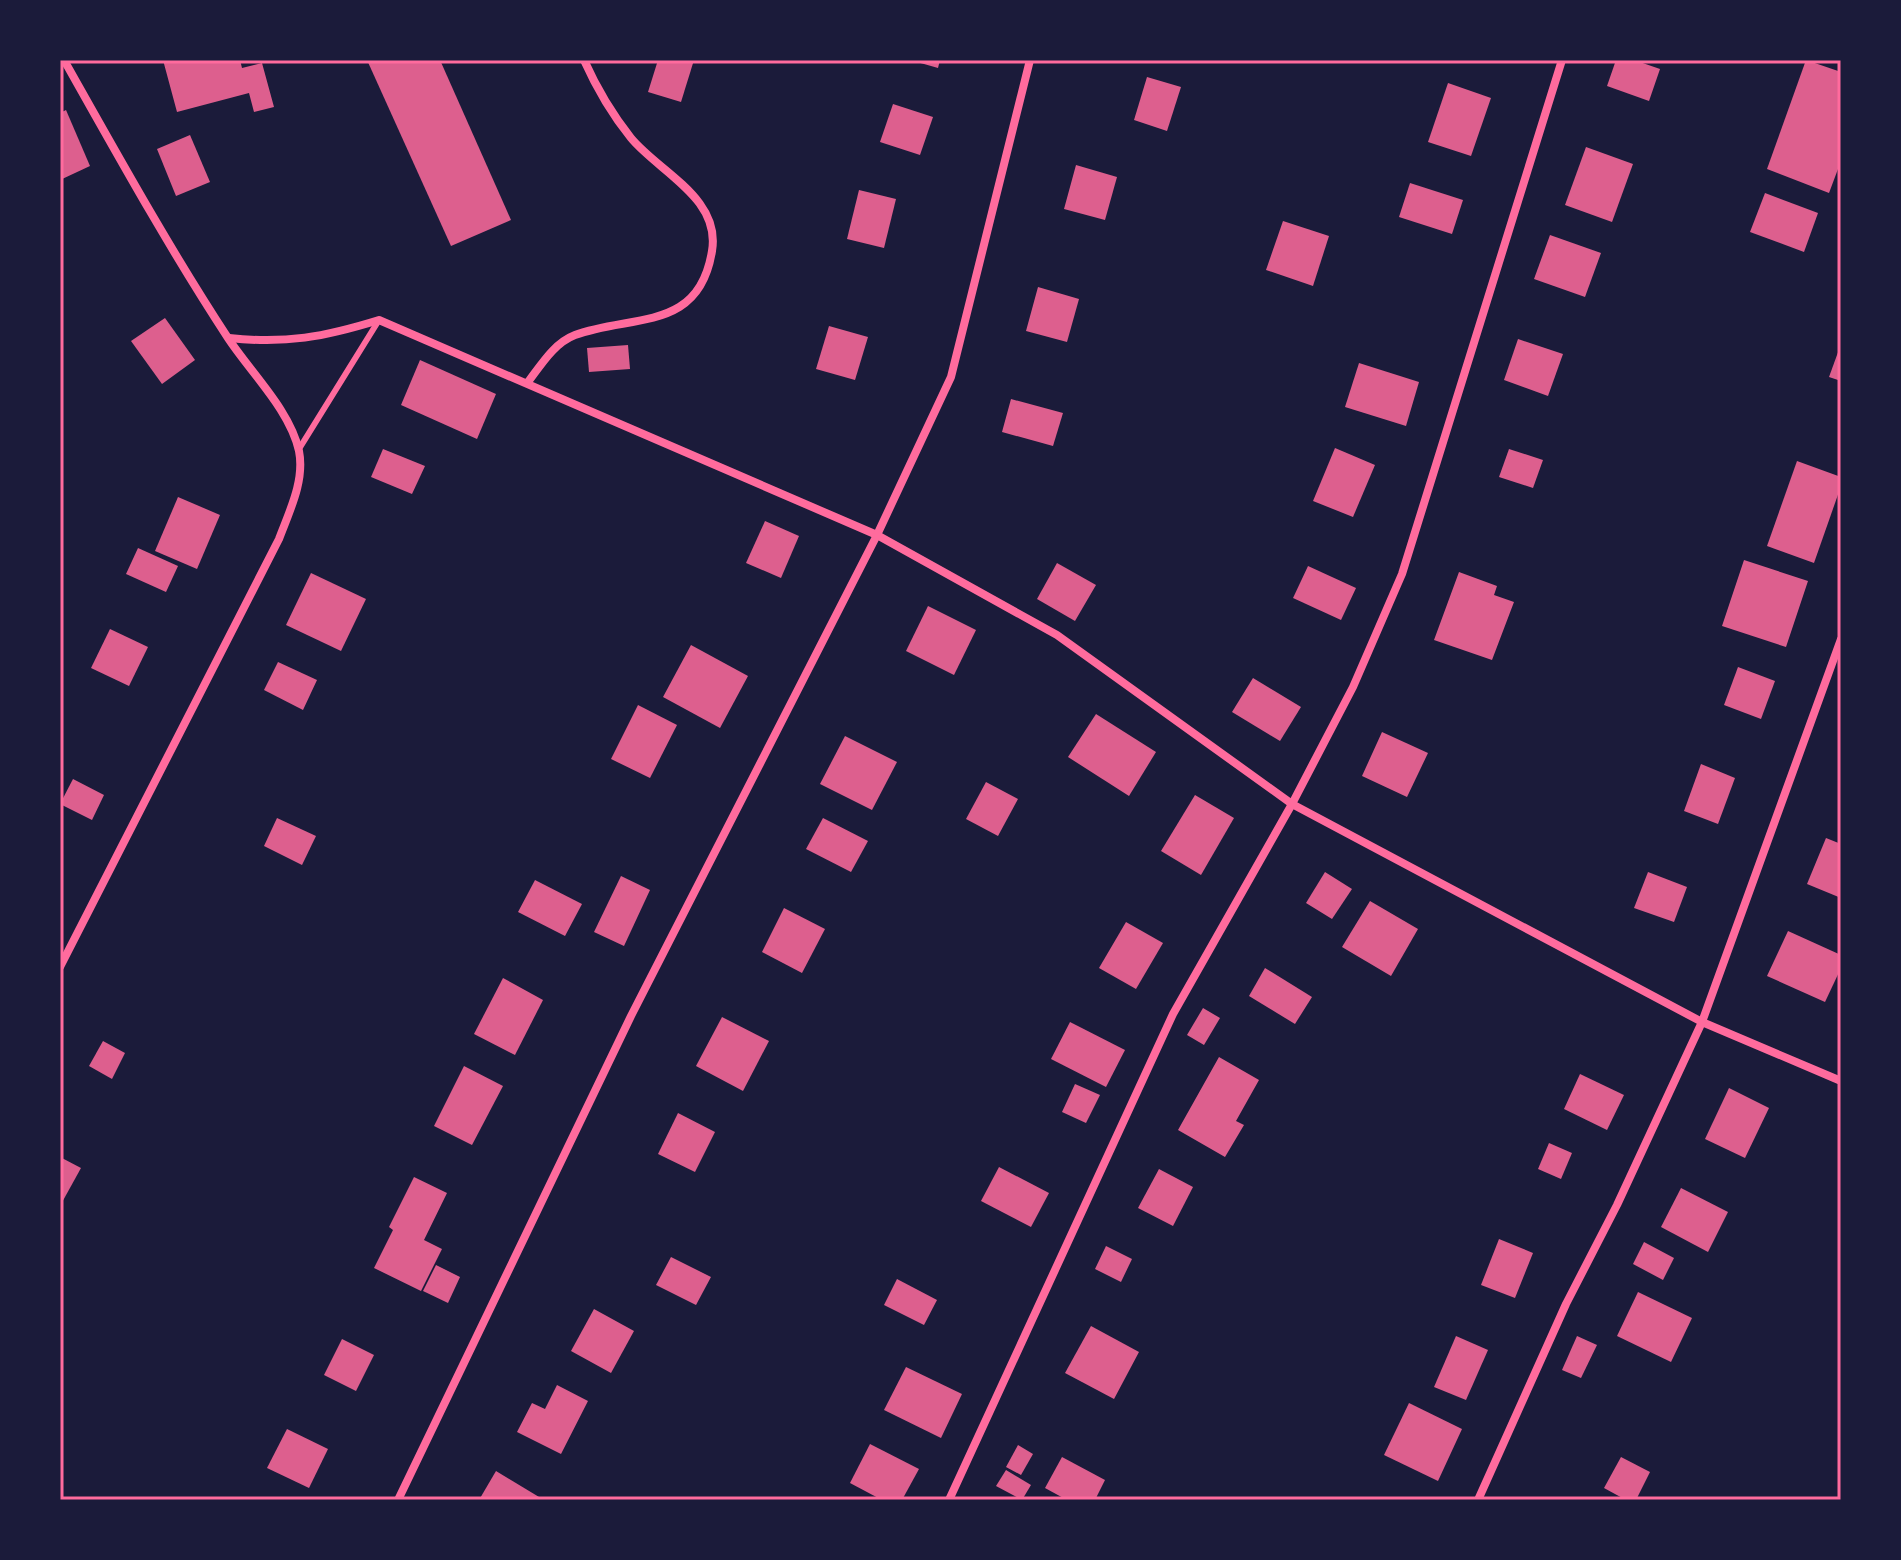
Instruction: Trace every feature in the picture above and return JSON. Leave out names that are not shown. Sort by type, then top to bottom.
[{"type":"street","points":[[60,967],[279,539],[301,472],[299,449],[276,404],[229,338],[61,60]]},
{"type":"street","points":[[528,382],[553,350],[574,336],[659,317],[690,302],[704,278],[713,249],[707,212],[633,140],[599,94],[584,60]]},
{"type":"street","points":[[398,1500],[631,1016],[877,535],[951,377],[1030,60]]},
{"type":"street","points":[[949,1500],[1173,1014],[1292,804],[1353,687],[1402,574],[1562,60]]},
{"type":"street","points":[[229,338],[275,343],[306,339],[379,320],[877,535],[1057,635],[1292,804],[1702,1022],[1841,1081]]},
{"type":"street","points":[[1478,1500],[1566,1304],[1617,1205],[1702,1022],[1841,639]]},
{"type":"lane","points":[[299,449],[379,320]]},
{"type":"building","points":[[163,60],[240,60],[242,68],[262,63],[274,107],[254,112],[249,93],[177,112]]},
{"type":"building","points":[[367,60],[440,60],[511,220],[451,246]]},
{"type":"building","points":[[658,60],[694,60],[681,102],[648,92]]},
{"type":"building","points":[[910,60],[940,60],[938,68]]},
{"type":"building","points":[[1616,60],[1634,60],[1660,69],[1649,101],[1607,86]]},
{"type":"building","points":[[1806,60],[1841,72],[1841,161],[1829,193],[1767,169]]},
{"type":"building","points":[[1147,77],[1181,87],[1167,131],[1134,120]]},
{"type":"building","points":[[1448,83],[1491,98],[1471,156],[1428,142]]},
{"type":"building","points":[[893,104],[933,117],[920,155],[880,142]]},
{"type":"building","points":[[66,110],[90,166],[60,180],[60,113]]},
{"type":"building","points":[[190,135],[210,182],[176,196],[157,149]]},
{"type":"building","points":[[1586,147],[1633,164],[1612,222],[1565,205]]},
{"type":"building","points":[[1076,165],[1117,177],[1105,220],[1064,209]]},
{"type":"building","points":[[1410,183],[1463,200],[1452,234],[1399,217]]},
{"type":"building","points":[[859,190],[896,199],[884,248],[847,239]]},
{"type":"building","points":[[1765,193],[1818,213],[1804,252],[1750,232]]},
{"type":"building","points":[[1283,221],[1329,236],[1313,286],[1266,270]]},
{"type":"building","points":[[1550,235],[1601,253],[1585,297],[1534,279]]},
{"type":"building","points":[[1038,287],[1079,299],[1067,342],[1026,331]]},
{"type":"building","points":[[165,318],[195,360],[162,384],[131,341]]},
{"type":"building","points":[[829,326],[868,337],[855,380],[816,369]]},
{"type":"building","points":[[1518,339],[1563,354],[1548,396],[1504,380]]},
{"type":"building","points":[[1841,344],[1841,381],[1829,377]]},
{"type":"building","points":[[628,345],[630,369],[589,372],[587,348]]},
{"type":"building","points":[[420,360],[496,394],[477,439],[401,405]]},
{"type":"building","points":[[1359,363],[1419,382],[1406,426],[1345,407]]},
{"type":"building","points":[[1011,399],[1063,413],[1053,446],[1002,432]]},
{"type":"building","points":[[1335,448],[1375,465],[1353,517],[1313,501]]},
{"type":"building","points":[[383,449],[425,466],[412,494],[371,477]]},
{"type":"building","points":[[1509,449],[1543,460],[1533,488],[1499,477]]},
{"type":"building","points":[[1797,461],[1841,477],[1841,486],[1814,563],[1767,546]]},
{"type":"building","points":[[178,497],[220,515],[197,569],[155,551]]},
{"type":"building","points":[[765,521],[799,536],[781,578],[746,563]]},
{"type":"building","points":[[138,548],[178,566],[166,592],[126,574]]},
{"type":"building","points":[[1744,560],[1808,581],[1786,647],[1722,626]]},
{"type":"building","points":[[1057,563],[1096,585],[1075,621],[1037,599]]},
{"type":"building","points":[[1308,566],[1356,588],[1341,620],[1293,598]]},
{"type":"building","points":[[1459,572],[1497,586],[1494,595],[1514,602],[1492,660],[1434,640]]},
{"type":"building","points":[[311,573],[366,599],[341,651],[286,625]]},
{"type":"building","points":[[928,606],[976,630],[954,675],[906,651]]},
{"type":"building","points":[[110,629],[148,647],[129,686],[91,668]]},
{"type":"building","points":[[691,645],[748,676],[720,728],[663,697]]},
{"type":"building","points":[[278,662],[317,680],[303,710],[264,690]]},
{"type":"building","points":[[1738,667],[1775,681],[1761,719],[1724,705]]},
{"type":"building","points":[[1253,678],[1301,707],[1280,741],[1232,712]]},
{"type":"building","points":[[638,705],[677,725],[650,778],[611,759]]},
{"type":"building","points":[[1096,714],[1156,752],[1129,796],[1068,757]]},
{"type":"building","points":[[1382,732],[1428,753],[1407,797],[1362,776]]},
{"type":"building","points":[[845,736],[897,762],[872,810],[820,784]]},
{"type":"building","points":[[1701,764],[1735,778],[1718,824],[1684,811]]},
{"type":"building","points":[[73,779],[104,795],[92,820],[60,804]]},
{"type":"building","points":[[986,782],[1018,799],[998,836],[966,819]]},
{"type":"building","points":[[1195,795],[1234,818],[1201,875],[1161,851]]},
{"type":"building","points":[[277,818],[316,836],[302,865],[264,846]]},
{"type":"building","points":[[823,818],[868,841],[851,872],[806,849]]},
{"type":"building","points":[[1826,838],[1841,844],[1841,898],[1807,884]]},
{"type":"building","points":[[1325,872],[1352,889],[1332,919],[1306,903]]},
{"type":"building","points":[[1648,872],[1687,887],[1674,922],[1634,908]]},
{"type":"building","points":[[621,876],[650,890],[624,946],[594,932]]},
{"type":"building","points":[[535,880],[582,904],[565,936],[518,912]]},
{"type":"building","points":[[1370,901],[1418,929],[1391,976],[1342,947]]},
{"type":"building","points":[[784,908],[825,929],[802,973],[762,952]]},
{"type":"building","points":[[1126,922],[1163,943],[1136,989],[1099,968]]},
{"type":"building","points":[[1788,931],[1841,955],[1841,968],[1825,1002],[1767,976]]},
{"type":"building","points":[[1265,968],[1312,997],[1295,1024],[1249,996]]},
{"type":"building","points":[[503,978],[543,1000],[515,1055],[474,1034]]},
{"type":"building","points":[[1203,1008],[1220,1018],[1204,1045],[1187,1035]]},
{"type":"building","points":[[722,1017],[769,1041],[743,1091],[696,1066]]},
{"type":"building","points":[[1070,1022],[1125,1050],[1106,1087],[1051,1059]]},
{"type":"building","points":[[103,1041],[125,1053],[112,1079],[89,1066]]},
{"type":"building","points":[[1219,1057],[1259,1080],[1236,1121],[1244,1125],[1225,1157],[1178,1130]]},
{"type":"building","points":[[464,1066],[503,1086],[472,1145],[434,1126]]},
{"type":"building","points":[[1580,1074],[1624,1095],[1607,1130],[1564,1109]]},
{"type":"building","points":[[1075,1084],[1100,1095],[1086,1123],[1062,1112]]},
{"type":"building","points":[[1729,1088],[1769,1108],[1745,1158],[1705,1139]]},
{"type":"building","points":[[678,1113],[715,1132],[695,1172],[658,1154]]},
{"type":"building","points":[[1549,1143],[1572,1153],[1561,1179],[1538,1169]]},
{"type":"building","points":[[60,1157],[81,1168],[60,1206]]},
{"type":"building","points":[[999,1167],[1049,1193],[1031,1227],[981,1201]]},
{"type":"building","points":[[1159,1169],[1193,1187],[1173,1226],[1138,1208]]},
{"type":"building","points":[[414,1177],[447,1193],[424,1240],[442,1249],[421,1291],[374,1268],[393,1230],[389,1227]]},
{"type":"building","points":[[1681,1188],[1728,1212],[1708,1252],[1661,1227]]},
{"type":"building","points":[[1499,1239],[1533,1253],[1515,1298],[1481,1285]]},
{"type":"building","points":[[1644,1242],[1674,1258],[1663,1280],[1633,1264]]},
{"type":"building","points":[[1106,1246],[1132,1259],[1121,1282],[1095,1269]]},
{"type":"building","points":[[671,1257],[711,1277],[696,1305],[656,1285]]},
{"type":"building","points":[[436,1265],[460,1277],[448,1303],[423,1291]]},
{"type":"building","points":[[897,1279],[937,1300],[924,1325],[884,1305]]},
{"type":"building","points":[[1638,1292],[1692,1318],[1671,1362],[1617,1336]]},
{"type":"building","points":[[594,1309],[634,1331],[611,1373],[571,1351]]},
{"type":"building","points":[[1091,1326],[1139,1352],[1114,1399],[1065,1373]]},
{"type":"building","points":[[1456,1336],[1488,1350],[1466,1400],[1434,1387]]},
{"type":"building","points":[[1577,1336],[1597,1345],[1581,1378],[1562,1370]]},
{"type":"building","points":[[342,1339],[374,1355],[356,1391],[324,1375]]},
{"type":"building","points":[[906,1367],[962,1394],[941,1438],[884,1410]]},
{"type":"building","points":[[557,1385],[588,1401],[561,1454],[517,1432],[532,1403],[545,1409]]},
{"type":"building","points":[[1409,1403],[1462,1429],[1438,1481],[1384,1455]]},
{"type":"building","points":[[287,1429],[328,1449],[309,1488],[267,1468]]},
{"type":"building","points":[[870,1444],[919,1469],[902,1500],[882,1500],[850,1483]]},
{"type":"building","points":[[1018,1445],[1033,1454],[1021,1475],[1006,1467]]},
{"type":"building","points":[[1062,1457],[1105,1480],[1095,1500],[1067,1500],[1045,1488]]},
{"type":"building","points":[[1621,1457],[1650,1472],[1636,1500],[1626,1500],[1604,1488]]},
{"type":"building","points":[[1006,1470],[1031,1485],[1022,1500],[996,1486]]},
{"type":"building","points":[[496,1471],[544,1500],[479,1500]]}]
